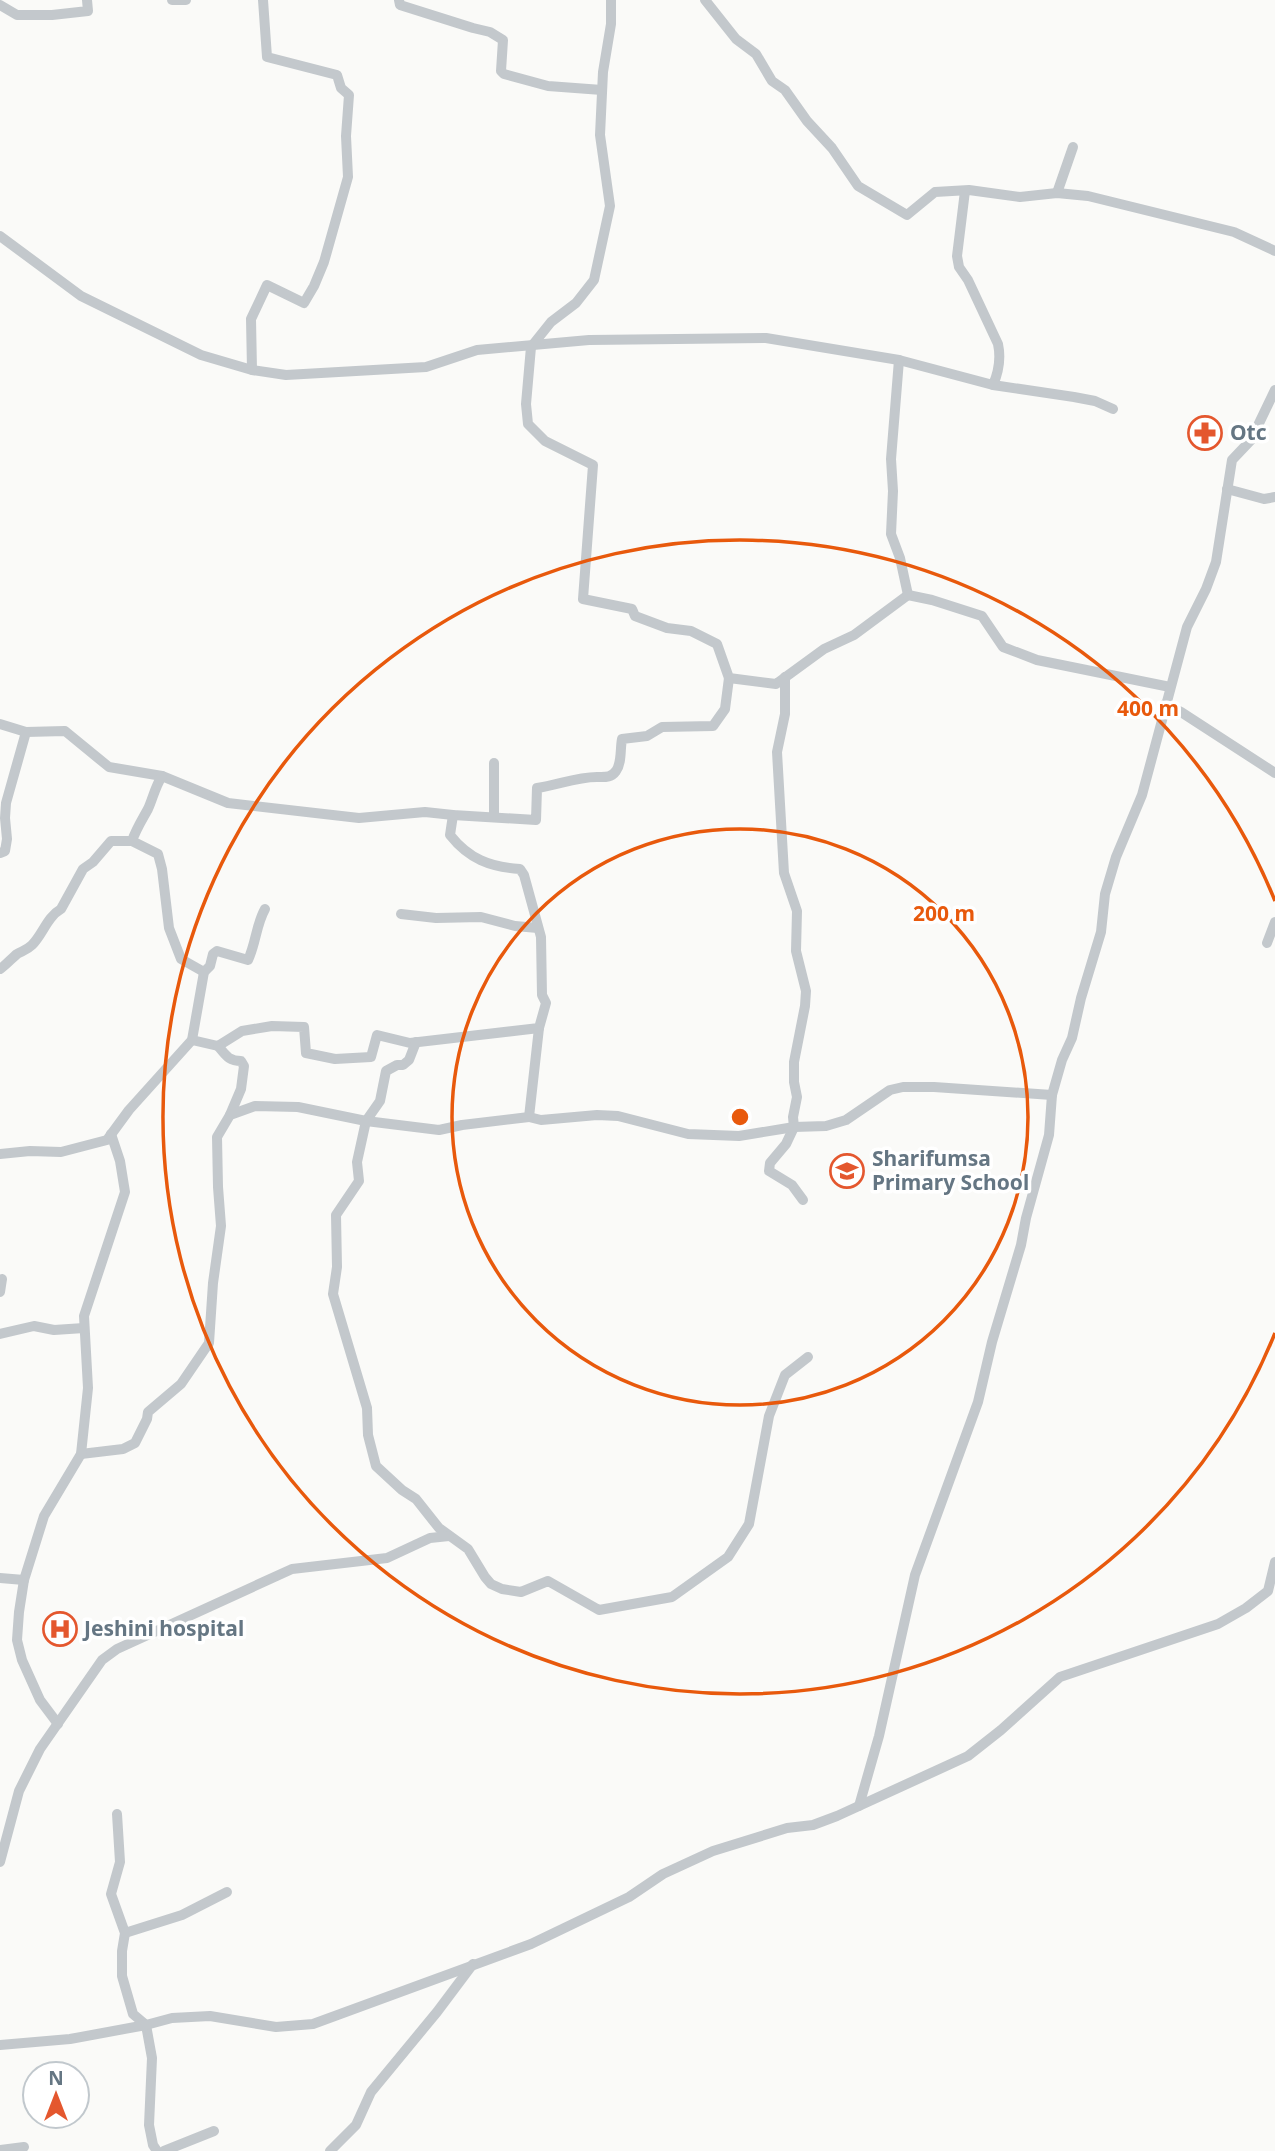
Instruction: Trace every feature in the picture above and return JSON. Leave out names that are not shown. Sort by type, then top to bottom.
[{"type":"street","points":[[0,5],[17,15],[52,15],[88,11],[87,0]]},
{"type":"street","points":[[172,0],[186,0]]},
{"type":"street","points":[[252,370],[251,319],[267,285],[304,303],[324,262],[348,177],[346,136],[349,95],[341,88],[337,75],[267,57],[263,0]]},
{"type":"street","points":[[398,0],[400,5],[490,32],[503,40],[503,74],[548,86],[602,90]]},
{"type":"street","points":[[0,724],[26,732],[65,731],[109,767],[162,776],[228,803],[359,818],[425,812],[536,820],[537,788],[564,783],[574,778],[607,778],[615,774],[620,765],[622,739],[647,736],[662,727],[713,726],[725,709],[729,678],[717,644],[691,631],[667,628],[635,616],[632,609],[583,599],[593,465],[545,441],[528,424],[526,404],[531,347],[551,322],[576,303],[594,280],[610,206],[600,135],[603,72],[611,24],[611,0]]},
{"type":"street","points":[[705,0],[736,39],[756,54],[772,81],[785,90],[807,121],[832,148],[858,186],[908,215],[935,192],[965,191],[1020,197],[1057,193],[1088,196],[1234,232],[1275,251]]},
{"type":"street","points":[[1057,193],[1073,147]]},
{"type":"street","points":[[965,191],[957,256],[959,267],[968,280],[998,344],[999,366],[993,385]]},
{"type":"street","points":[[0,236],[80,296],[201,355],[252,370],[286,376],[426,367],[477,350],[589,340],[766,338],[899,360],[993,385],[1095,401],[1113,408]]},
{"type":"street","points":[[899,360],[891,459],[891,534],[900,558],[908,595]]},
{"type":"street","points":[[859,1806],[915,1575],[978,1402],[992,1342],[1021,1245],[1049,1135],[1052,1095],[1062,1060],[1072,1038],[1101,932],[1105,894],[1116,857],[1142,795],[1187,627],[1216,562],[1232,460],[1251,440],[1275,390]]},
{"type":"street","points":[[1227,489],[1264,499],[1275,497]]},
{"type":"street","points":[[729,678],[776,684],[824,649],[854,635],[908,595],[982,616],[1003,648],[1037,660],[1170,688]]},
{"type":"street","points":[[785,677],[785,714],[777,752],[784,873],[797,911],[796,951],[806,991],[794,1062],[797,1097],[794,1127],[786,1144],[770,1163],[769,1171],[792,1185],[803,1199]]},
{"type":"street","points":[[1166,704],[1275,773]]},
{"type":"street","points":[[0,853],[5,851],[7,839],[6,803],[26,732]]},
{"type":"street","points":[[494,763],[494,817]]},
{"type":"street","points":[[132,841],[155,786],[162,776]]},
{"type":"street","points":[[453,816],[450,835],[461,849],[486,864],[498,868],[520,869],[541,937],[542,995],[545,1003],[539,1028],[529,1117]]},
{"type":"street","points":[[0,970],[18,953],[32,945],[44,926],[61,909],[83,869],[93,862],[111,841],[132,841],[158,854],[169,928],[177,949],[181,959],[204,972]]},
{"type":"street","points":[[0,1154],[61,1152],[107,1140],[192,1040],[204,972],[210,966],[214,954],[217,951],[248,960],[265,909]]},
{"type":"street","points":[[401,914],[436,918],[481,917],[515,926],[538,928]]},
{"type":"street","points":[[1266,943],[1275,922]]},
{"type":"street","points":[[218,1046],[242,1031],[272,1026],[304,1027],[306,1053],[335,1059],[371,1057],[377,1035],[410,1043],[539,1028]]},
{"type":"street","points":[[81,1454],[122,1450],[135,1443],[148,1412],[181,1384],[209,1343],[214,1273],[221,1226],[217,1137],[241,1090],[244,1066],[241,1061],[231,1060],[224,1055],[218,1046],[192,1040]]},
{"type":"street","points":[[416,1042],[409,1060],[386,1071],[380,1101],[366,1121],[357,1162],[359,1181],[336,1215],[337,1266],[334,1294],[368,1408],[368,1435],[376,1466],[416,1499],[439,1528],[468,1549],[491,1584],[521,1592],[548,1581],[600,1610],[672,1597],[728,1557],[749,1524],[769,1416],[785,1375],[808,1357]]},
{"type":"street","points":[[230,1115],[255,1106],[298,1107],[366,1121],[439,1130],[529,1117],[541,1120],[597,1115],[618,1116],[688,1134],[739,1136],[794,1127],[826,1126],[846,1120],[890,1090],[902,1087],[1052,1095]]},
{"type":"street","points":[[58,1724],[40,1700],[22,1660],[17,1640],[24,1580],[44,1516],[81,1454],[88,1388],[84,1316],[125,1192],[120,1161],[111,1134]]},
{"type":"street","points":[[0,1292],[2,1279]]},
{"type":"street","points":[[0,1334],[34,1326],[54,1330],[84,1328]]},
{"type":"street","points":[[0,1862],[19,1791],[40,1749],[102,1660],[117,1649],[292,1569],[387,1558],[430,1538],[449,1536]]},
{"type":"street","points":[[0,2045],[69,2039],[172,2018],[210,2016],[276,2027],[313,2024],[530,1944],[629,1897],[663,1874],[713,1851],[787,1828],[813,1825],[968,1756],[1060,1677],[1219,1624],[1246,1608],[1268,1591],[1275,1562]]},
{"type":"street","points":[[0,1578],[24,1580]]},
{"type":"street","points":[[117,1814],[120,1862],[111,1894],[125,1933],[122,1976],[133,2014],[146,2025],[152,2058],[149,2125],[153,2145],[158,2151]]},
{"type":"street","points":[[125,1933],[182,1915],[227,1892]]},
{"type":"street","points":[[330,2151],[356,2125],[371,2092],[473,1964]]},
{"type":"street","points":[[164,2151],[214,2131]]},
{"type":"street","points":[[0,2150],[24,2147]]},
{"type":"place","name":"Otc","points":[[1205,433]]},
{"type":"place","name":"Sharifumsa Primary School","points":[[847,1171]]},
{"type":"place","name":"Jeshini hospital","points":[[60,1629]]}]
